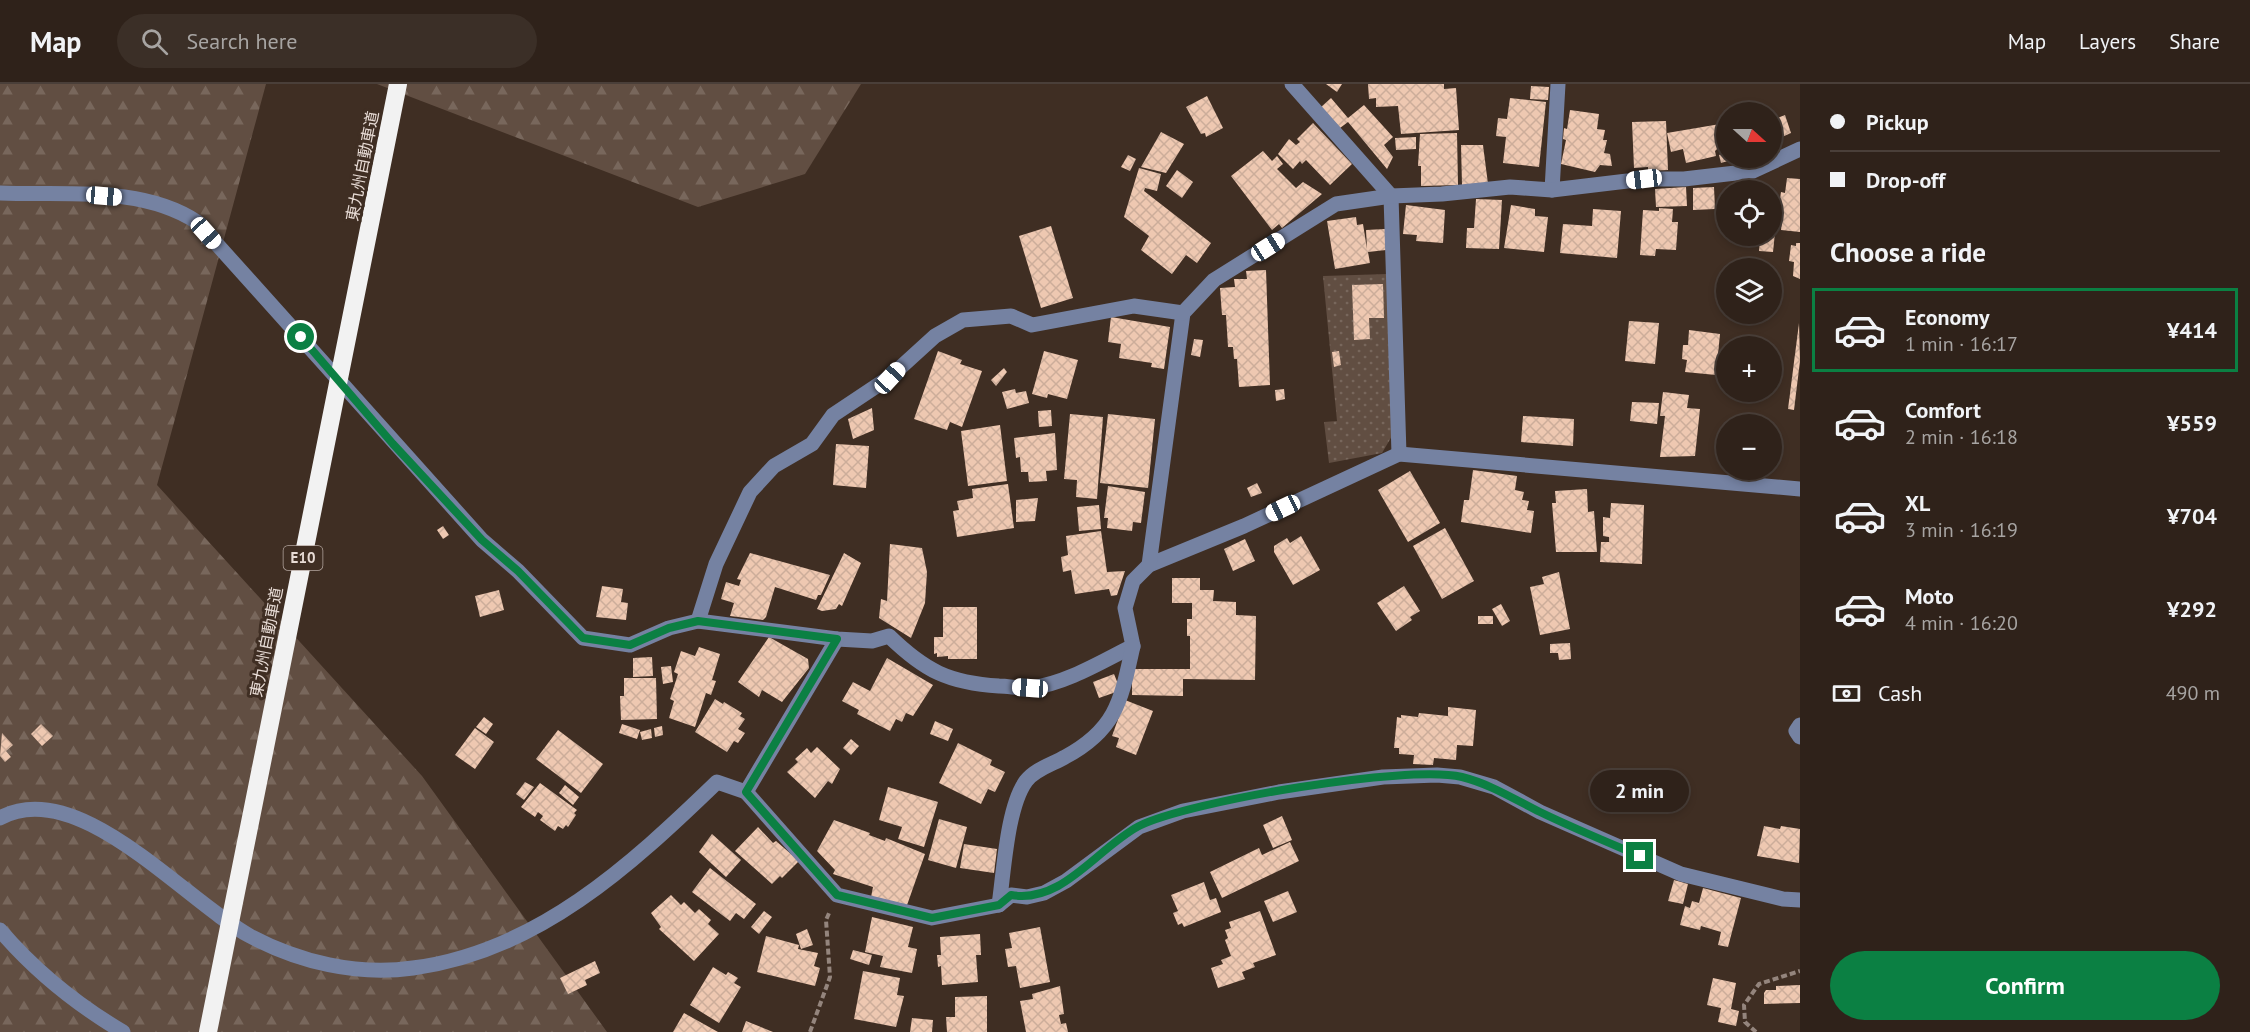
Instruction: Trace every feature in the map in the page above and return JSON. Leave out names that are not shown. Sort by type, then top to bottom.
[{"type":"highway","name":"東九州自動車道","points":[[208,1032],[398,84]]},
{"type":"street","points":[[1292,84],[1391,196],[1399,454]]},
{"type":"street","points":[[1552,190],[1558,84]]},
{"type":"street","points":[[1149,565],[1183,313],[1214,280],[1336,204],[1391,196],[1442,194],[1510,187],[1552,190],[1644,179],[1684,179],[1753,171],[1800,149]]},
{"type":"street","points":[[0,193],[142,200],[183,213],[197,222],[393,444],[482,540],[518,571],[583,638],[630,645],[669,628],[698,621],[837,639],[872,641],[889,636],[908,654],[940,675],[972,685],[1030,688],[1091,668],[1133,646]]},
{"type":"street","points":[[698,621],[716,564],[750,492],[774,466],[812,444],[833,416],[890,378],[935,336],[963,320],[1011,316],[1032,325],[1134,306],[1183,313]]},
{"type":"street","points":[[999,905],[1012,817],[1027,780],[1038,771],[1084,747],[1102,732],[1122,699],[1133,646],[1125,608],[1133,581],[1149,565],[1244,526],[1399,454],[1800,489]]},
{"type":"street","points":[[746,792],[837,639]]},
{"type":"street","points":[[1800,725],[1796,731],[1800,737]]},
{"type":"street","points":[[0,818],[15,809],[38,807],[66,813],[101,830],[249,936],[304,959],[358,970],[412,969],[464,957],[514,939],[561,913],[646,849],[717,782],[746,792],[837,895],[932,918],[999,905],[1011,895],[1027,897],[1044,893],[1066,880],[1139,826],[1183,811],[1279,792],[1383,777],[1437,775],[1460,777],[1494,787],[1540,812],[1681,874],[1783,899],[1800,900]]},
{"type":"street","points":[[0,930],[24,958],[87,1010],[123,1032]]},
{"type":"path","points":[[810,1032],[830,977],[826,920],[837,895]]},
{"type":"path","points":[[1755,1032],[1745,1022],[1744,1005],[1759,984],[1800,971]]},
{"type":"green space","points":[[0,84],[266,84],[157,485],[422,776],[607,1032],[0,1032]]},
{"type":"green space","points":[[377,84],[861,84],[805,174],[698,207]]},
{"type":"green space","points":[[1387,274],[1392,436],[1382,453],[1329,463],[1324,422],[1337,421],[1323,276]]},
{"type":"building","points":[[1326,84],[1342,84],[1337,92]]},
{"type":"building","points":[[1368,84],[1444,84],[1444,89],[1456,88],[1459,130],[1401,134],[1398,106],[1376,107],[1376,98],[1369,99]]},
{"type":"building","points":[[1531,86],[1549,87],[1548,100],[1530,99]]},
{"type":"building","points":[[1207,96],[1223,128],[1206,137],[1205,133],[1201,134],[1186,107]]},
{"type":"building","points":[[1331,98],[1348,118],[1364,105],[1393,137],[1384,145],[1393,157],[1387,169],[1348,122],[1340,128],[1321,107]]},
{"type":"building","points":[[1510,98],[1546,102],[1539,167],[1503,163],[1506,137],[1496,136],[1498,118],[1507,119]]},
{"type":"building","points":[[1570,110],[1599,114],[1597,129],[1605,130],[1603,140],[1607,140],[1604,153],[1610,154],[1612,166],[1600,165],[1595,172],[1561,164],[1566,140],[1563,139],[1564,128],[1567,129]]},
{"type":"building","points":[[1785,115],[1791,133],[1782,137],[1782,116]]},
{"type":"building","points":[[1666,121],[1668,170],[1648,171],[1648,167],[1634,168],[1632,122]]},
{"type":"building","points":[[1313,123],[1352,164],[1330,185],[1306,160],[1302,164],[1300,161],[1293,169],[1278,154],[1289,139],[1296,145],[1300,142],[1297,139]]},
{"type":"building","points":[[1716,125],[1716,156],[1686,163],[1683,149],[1671,152],[1667,133]]},
{"type":"building","points":[[1161,132],[1184,144],[1166,173],[1141,167]]},
{"type":"building","points":[[1457,133],[1458,185],[1421,186],[1421,166],[1418,166],[1420,134]]},
{"type":"building","points":[[1416,137],[1416,149],[1396,150],[1395,138]]},
{"type":"building","points":[[1461,145],[1483,145],[1488,184],[1462,185]]},
{"type":"building","points":[[1263,151],[1272,161],[1277,156],[1283,164],[1277,169],[1296,188],[1303,182],[1322,194],[1282,228],[1279,224],[1272,230],[1231,176]]},
{"type":"building","points":[[1128,155],[1136,159],[1130,171],[1121,167]]},
{"type":"building","points":[[1139,168],[1161,174],[1157,191],[1145,188],[1144,191],[1211,243],[1197,263],[1186,255],[1172,274],[1141,250],[1149,236],[1124,217]]},
{"type":"building","points":[[1177,170],[1193,182],[1182,198],[1166,186]]},
{"type":"building","points":[[1787,178],[1800,179],[1800,232],[1782,230],[1782,192],[1785,193]]},
{"type":"building","points":[[1686,187],[1687,206],[1656,207],[1655,189]]},
{"type":"building","points":[[1714,187],[1715,209],[1693,210],[1693,188]]},
{"type":"building","points":[[1476,199],[1502,200],[1499,249],[1466,248],[1467,228],[1474,228]]},
{"type":"building","points":[[1406,205],[1445,210],[1443,243],[1416,241],[1417,235],[1403,234]]},
{"type":"building","points":[[1511,205],[1535,209],[1535,216],[1548,217],[1544,252],[1504,248]]},
{"type":"building","points":[[1659,208],[1673,209],[1672,222],[1678,222],[1676,250],[1656,249],[1655,256],[1640,255],[1643,210],[1659,211]]},
{"type":"building","points":[[1593,209],[1621,211],[1617,258],[1560,253],[1563,224],[1592,226]]},
{"type":"building","points":[[1356,217],[1357,225],[1363,224],[1367,249],[1366,230],[1385,229],[1386,250],[1368,252],[1370,263],[1335,269],[1327,221]]},
{"type":"building","points":[[1051,226],[1073,298],[1041,308],[1019,236]]},
{"type":"building","points":[[1796,243],[1800,243],[1800,279],[1793,276],[1794,262],[1789,261],[1791,245],[1796,246]]},
{"type":"building","points":[[1759,246],[1774,246],[1773,252],[1759,251]]},
{"type":"building","points":[[1266,270],[1270,385],[1239,387],[1237,359],[1234,359],[1233,347],[1228,347],[1226,315],[1222,315],[1220,288],[1235,287],[1234,279],[1247,279],[1246,271]]},
{"type":"building","points":[[1383,284],[1384,318],[1369,318],[1370,339],[1354,340],[1352,285]]},
{"type":"building","points":[[1111,317],[1170,327],[1164,369],[1151,367],[1152,363],[1119,358],[1121,344],[1108,342]]},
{"type":"building","points":[[1629,321],[1659,323],[1655,364],[1625,361]]},
{"type":"building","points":[[1799,323],[1800,361],[1794,410],[1788,409]]},
{"type":"building","points":[[1689,330],[1720,334],[1716,336],[1716,375],[1685,372],[1687,360],[1682,359],[1683,345],[1688,345]]},
{"type":"building","points":[[1194,339],[1203,340],[1200,357],[1191,355]]},
{"type":"building","points":[[938,351],[962,360],[960,364],[982,371],[962,427],[950,422],[947,430],[914,419]]},
{"type":"building","points":[[1044,351],[1078,360],[1067,399],[1048,394],[1047,398],[1032,394]]},
{"type":"building","points":[[1339,351],[1341,365],[1334,367],[1332,352]]},
{"type":"building","points":[[1004,368],[1007,372],[996,386],[991,380]]},
{"type":"building","points":[[1015,389],[1016,393],[1026,391],[1029,403],[1007,409],[1002,392]]},
{"type":"building","points":[[1284,389],[1285,399],[1276,401],[1275,390]]},
{"type":"building","points":[[1663,392],[1689,395],[1687,408],[1700,409],[1695,456],[1660,457],[1665,416],[1660,416]]},
{"type":"building","points":[[1632,402],[1659,403],[1657,424],[1630,421]]},
{"type":"building","points":[[872,408],[874,430],[853,439],[848,419]]},
{"type":"building","points":[[1051,410],[1052,426],[1039,427],[1038,411]]},
{"type":"building","points":[[1070,414],[1103,417],[1097,499],[1076,497],[1077,480],[1064,479]]},
{"type":"building","points":[[1108,414],[1155,419],[1148,488],[1100,483]]},
{"type":"building","points":[[1523,416],[1574,419],[1573,446],[1521,442]]},
{"type":"building","points":[[1000,425],[1007,481],[968,486],[961,431]]},
{"type":"building","points":[[1055,433],[1057,470],[1046,471],[1047,481],[1029,482],[1028,472],[1021,472],[1020,457],[1016,458],[1014,438]]},
{"type":"building","points":[[836,444],[869,446],[866,488],[833,485]]},
{"type":"building","points":[[1473,470],[1517,476],[1515,490],[1524,492],[1522,500],[1529,501],[1527,510],[1534,511],[1531,533],[1461,522],[1464,500],[1469,500]]},
{"type":"building","points":[[1410,471],[1440,523],[1408,542],[1378,490]]},
{"type":"building","points":[[1257,483],[1262,493],[1251,497],[1247,488]]},
{"type":"building","points":[[1008,484],[1014,528],[957,537],[953,511],[959,510],[957,501],[973,498],[972,489]]},
{"type":"building","points":[[1108,486],[1145,492],[1141,523],[1133,522],[1132,531],[1107,528],[1108,518],[1104,518]]},
{"type":"building","points":[[1587,489],[1588,512],[1594,511],[1597,552],[1556,552],[1552,503],[1556,503],[1555,491]]},
{"type":"building","points":[[1038,498],[1035,521],[1016,522],[1016,500]]},
{"type":"building","points":[[1611,503],[1644,505],[1642,564],[1600,562],[1601,542],[1609,542],[1609,537],[1603,536],[1603,517],[1610,518]]},
{"type":"building","points":[[1099,505],[1101,529],[1079,531],[1077,507]]},
{"type":"building","points":[[443,526],[449,535],[443,539],[437,530]]},
{"type":"building","points":[[1445,528],[1474,581],[1442,599],[1413,546]]},
{"type":"building","points":[[1101,531],[1107,572],[1125,571],[1117,595],[1111,596],[1109,589],[1075,594],[1071,570],[1063,572],[1061,557],[1068,555],[1066,536]]},
{"type":"building","points":[[1301,536],[1320,570],[1293,585],[1274,552],[1274,546],[1287,538],[1290,543]]},
{"type":"building","points":[[1245,539],[1255,561],[1233,571],[1224,549]]},
{"type":"building","points":[[890,544],[922,548],[927,572],[925,603],[911,638],[879,618],[881,599],[887,601]]},
{"type":"building","points":[[750,553],[830,575],[821,595],[818,595],[816,600],[775,587],[763,620],[730,616],[734,603],[721,599],[726,582],[739,586],[741,580],[737,579]]},
{"type":"building","points":[[844,553],[861,563],[842,606],[839,604],[836,609],[822,611],[817,609]]},
{"type":"building","points":[[1559,572],[1570,629],[1540,635],[1530,587],[1544,584],[1542,577]]},
{"type":"building","points":[[1172,578],[1200,578],[1200,590],[1214,590],[1213,601],[1236,602],[1236,615],[1256,616],[1255,680],[1183,679],[1183,696],[1132,695],[1132,669],[1190,669],[1190,636],[1187,636],[1187,619],[1192,619],[1192,603],[1172,603]]},
{"type":"building","points":[[602,586],[623,589],[621,602],[628,603],[626,620],[596,617]]},
{"type":"building","points":[[1404,586],[1420,611],[1396,631],[1377,603]]},
{"type":"building","points":[[499,590],[504,610],[480,617],[475,596]]},
{"type":"building","points":[[1501,604],[1510,621],[1502,626],[1492,609]]},
{"type":"building","points":[[943,607],[977,607],[977,659],[948,659],[948,656],[937,657],[937,653],[934,654],[934,637],[943,637]]},
{"type":"building","points":[[1478,616],[1493,616],[1493,624],[1478,624]]},
{"type":"building","points":[[769,637],[808,659],[809,668],[782,702],[762,690],[759,697],[738,682]]},
{"type":"building","points":[[1570,643],[1571,659],[1559,660],[1558,653],[1550,653],[1550,644]]},
{"type":"building","points":[[699,647],[720,654],[712,680],[716,681],[711,695],[706,693],[695,727],[669,718],[674,701],[670,699],[678,674],[674,672],[681,651],[695,656]]},
{"type":"building","points":[[652,657],[653,676],[633,677],[633,658]]},
{"type":"building","points":[[887,658],[933,685],[913,716],[906,713],[902,722],[896,719],[890,731],[857,714],[859,710],[842,701],[853,682],[870,691]]},
{"type":"building","points":[[671,666],[673,682],[663,684],[661,667]]},
{"type":"building","points":[[1114,674],[1118,684],[1116,692],[1099,698],[1093,682]]},
{"type":"building","points":[[624,678],[656,678],[657,719],[621,720],[620,696],[624,696]]},
{"type":"building","points":[[715,699],[742,713],[740,716],[745,719],[738,729],[745,733],[738,743],[734,741],[727,752],[695,732]]},
{"type":"building","points":[[1125,700],[1153,711],[1136,755],[1116,747],[1119,738],[1112,736]]},
{"type":"building","points":[[1448,707],[1476,710],[1473,746],[1457,745],[1456,760],[1434,758],[1433,765],[1413,764],[1414,755],[1399,754],[1399,748],[1394,748],[1397,717],[1401,718],[1401,715],[1418,717],[1419,713],[1448,716]]},
{"type":"building","points":[[484,717],[493,724],[486,734],[476,727]]},
{"type":"building","points":[[935,721],[953,729],[948,741],[930,734]]},
{"type":"building","points":[[41,724],[53,736],[42,746],[31,734]]},
{"type":"building","points":[[622,724],[640,730],[637,739],[619,733]]},
{"type":"building","points":[[662,726],[663,735],[655,737],[654,728]]},
{"type":"building","points":[[475,728],[494,742],[475,769],[455,755]]},
{"type":"building","points":[[651,729],[652,738],[642,740],[640,732]]},
{"type":"building","points":[[558,730],[603,764],[581,793],[536,759]]},
{"type":"building","points":[[2,733],[13,745],[6,751],[11,757],[5,762],[0,756]]},
{"type":"building","points":[[851,739],[859,746],[851,755],[843,748]]},
{"type":"building","points":[[958,743],[992,760],[990,765],[1005,772],[995,792],[988,789],[981,804],[939,783]]},
{"type":"building","points":[[817,747],[840,769],[832,784],[828,781],[815,798],[787,772],[798,762],[795,759],[807,748],[811,753]]},
{"type":"building","points":[[525,782],[534,787],[524,800],[516,794]]},
{"type":"building","points":[[540,783],[577,810],[568,827],[566,825],[563,829],[558,826],[555,831],[540,820],[543,816],[538,812],[535,817],[521,807]]},
{"type":"building","points":[[565,785],[579,797],[573,805],[559,793]]},
{"type":"building","points":[[888,787],[938,802],[924,847],[898,839],[902,827],[879,820]]},
{"type":"building","points":[[1282,816],[1292,840],[1273,848],[1263,825]]},
{"type":"building","points":[[939,819],[967,827],[956,868],[928,860]]},
{"type":"building","points":[[834,820],[885,841],[886,838],[925,854],[906,908],[871,897],[873,887],[833,874],[835,870],[817,851]]},
{"type":"building","points":[[1764,826],[1800,829],[1799,863],[1757,856]]},
{"type":"building","points":[[758,827],[773,843],[776,841],[799,861],[782,878],[780,876],[772,884],[735,851]]},
{"type":"building","points":[[712,834],[741,860],[726,877],[699,852]]},
{"type":"building","points":[[1290,842],[1299,861],[1222,898],[1210,872],[1259,848],[1262,855]]},
{"type":"building","points":[[964,844],[997,849],[994,873],[960,868]]},
{"type":"building","points":[[710,868],[756,904],[744,919],[736,913],[730,921],[692,892]]},
{"type":"building","points":[[1674,880],[1688,884],[1683,904],[1668,901]]},
{"type":"building","points":[[1204,882],[1210,900],[1216,898],[1221,912],[1184,927],[1182,923],[1178,925],[1173,913],[1178,911],[1171,895]]},
{"type":"building","points":[[1703,888],[1741,898],[1728,947],[1718,945],[1721,932],[1701,926],[1700,930],[1680,925],[1685,906],[1690,908],[1692,901],[1699,903]]},
{"type":"building","points":[[1288,891],[1297,912],[1273,922],[1264,901]]},
{"type":"building","points":[[671,895],[681,905],[684,902],[695,913],[699,909],[711,920],[708,924],[719,934],[694,961],[659,929],[661,927],[651,913]]},
{"type":"building","points":[[764,911],[772,917],[759,934],[751,927]]},
{"type":"building","points":[[1260,911],[1276,955],[1253,963],[1255,967],[1242,972],[1245,979],[1218,988],[1211,968],[1223,964],[1221,960],[1231,956],[1225,940],[1228,938],[1225,930],[1231,928],[1229,922]]},
{"type":"building","points":[[872,917],[913,927],[908,947],[917,949],[912,973],[880,967],[883,956],[865,952]]},
{"type":"building","points":[[1040,927],[1050,982],[1020,988],[1016,966],[1008,967],[1005,949],[1012,948],[1009,933]]},
{"type":"building","points":[[807,929],[813,945],[801,949],[796,934]]},
{"type":"building","points":[[980,934],[981,955],[976,955],[978,982],[942,985],[941,966],[938,967],[937,955],[941,955],[940,937]]},
{"type":"building","points":[[766,936],[799,945],[798,949],[818,953],[814,966],[820,968],[815,986],[757,972]]},
{"type":"building","points":[[853,950],[872,955],[869,965],[850,959]]},
{"type":"building","points":[[595,961],[600,973],[585,980],[587,985],[568,994],[560,978]]},
{"type":"building","points":[[713,967],[726,975],[728,972],[738,978],[734,983],[741,987],[719,1023],[690,1005]]},
{"type":"building","points":[[863,971],[900,978],[897,995],[904,996],[896,1027],[854,1019]]},
{"type":"building","points":[[1713,978],[1736,983],[1731,1009],[1739,1011],[1736,1026],[1718,1022],[1721,1008],[1707,1005]]},
{"type":"building","points":[[1800,985],[1800,1003],[1764,1004],[1766,990],[1776,990],[1776,986]]},
{"type":"building","points":[[1060,986],[1064,1014],[1059,1015],[1061,1024],[1066,1023],[1068,1032],[1026,1032],[1020,1001],[1033,999],[1032,994]]},
{"type":"building","points":[[987,996],[987,1032],[947,1032],[946,1017],[955,1017],[955,997]]},
{"type":"building","points":[[684,1013],[718,1032],[673,1032]]},
{"type":"building","points":[[912,1018],[933,1020],[932,1032],[910,1032]]},
{"type":"building","points":[[746,1021],[773,1032],[742,1032]]},
{"type":"route","points":[[301,337],[393,444],[442,494],[482,540],[518,571],[583,638],[630,645],[669,628],[698,621],[837,639],[746,792],[837,895],[911,915],[932,918],[999,905],[1011,895],[1027,897],[1044,893],[1066,880],[1139,826],[1183,811],[1279,792],[1383,777],[1437,775],[1460,777],[1494,787],[1540,812],[1640,856]]}]
